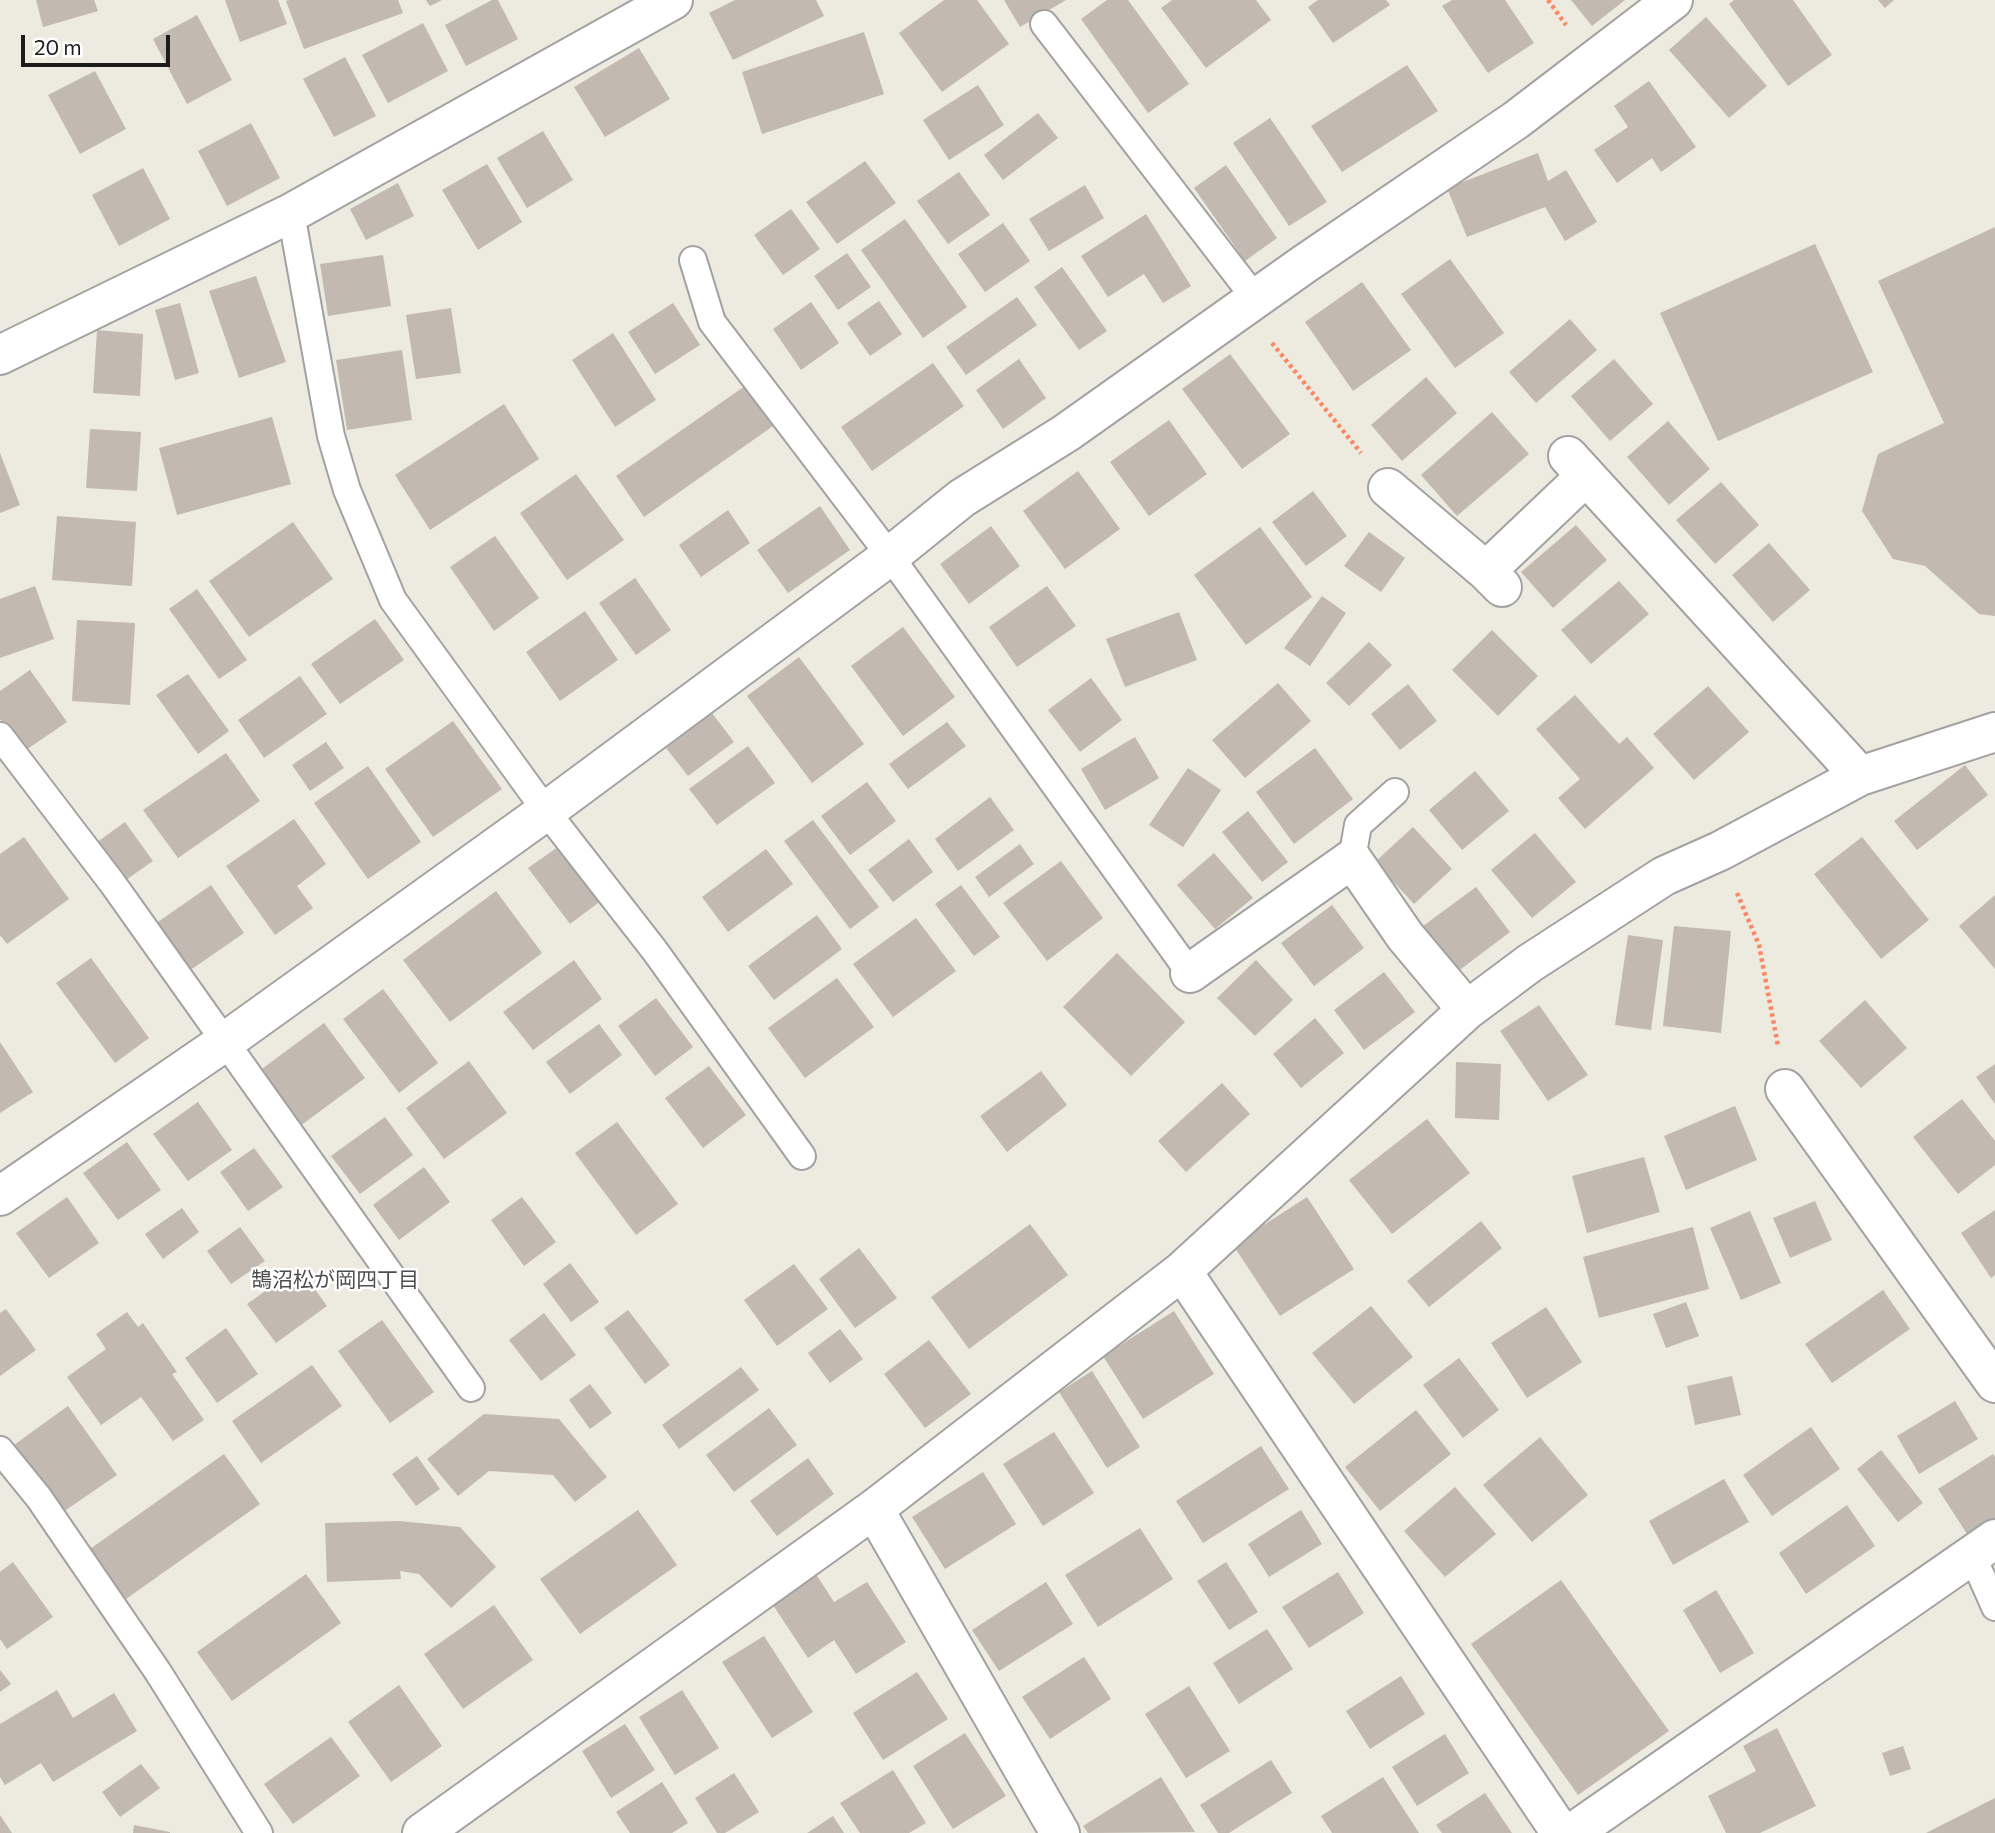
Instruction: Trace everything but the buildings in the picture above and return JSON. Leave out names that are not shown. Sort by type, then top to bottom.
[{"type":"street","points":[[0,355],[291,213],[673,0]]},
{"type":"street","points":[[0,1196],[226,1041],[546,811],[890,556],[962,498],[1066,433],[1249,303],[1516,120],[1673,0]]},
{"type":"street","points":[[1388,488],[1494,579],[1577,466],[1860,776]]},
{"type":"street","points":[[422,1833],[874,1509],[1182,1271],[1466,1010],[1530,963],[1664,876],[1720,851],[1860,776],[1995,732]]},
{"type":"street","points":[[1190,973],[1352,859],[1405,936],[1466,1010]]},
{"type":"street","points":[[1786,1089],[1995,1384]]},
{"type":"street","points":[[1182,1271],[1561,1833]]},
{"type":"street","points":[[874,1509],[1060,1833]]},
{"type":"street","points":[[1572,1833],[1984,1547]]},
{"type":"lane","points":[[1044,24],[1249,303]]},
{"type":"lane","points":[[291,213],[331,436],[347,490],[393,600],[546,811],[655,951],[802,1156]]},
{"type":"lane","points":[[693,260],[712,322],[890,556],[1190,973]]},
{"type":"lane","points":[[0,736],[113,884],[471,1388]]},
{"type":"lane","points":[[1352,859],[1358,825],[1395,792]]},
{"type":"lane","points":[[0,1450],[39,1498],[158,1672],[259,1833]]},
{"type":"lane","points":[[1984,1547],[1995,1607]]},
{"type":"path","points":[[1249,303],[1321,403],[1388,488]]},
{"type":"path","points":[[1720,851],[1759,945],[1786,1089]]},
{"type":"district","name":"鵠沼松が岡四丁目","points":[[335,1280]]}]
